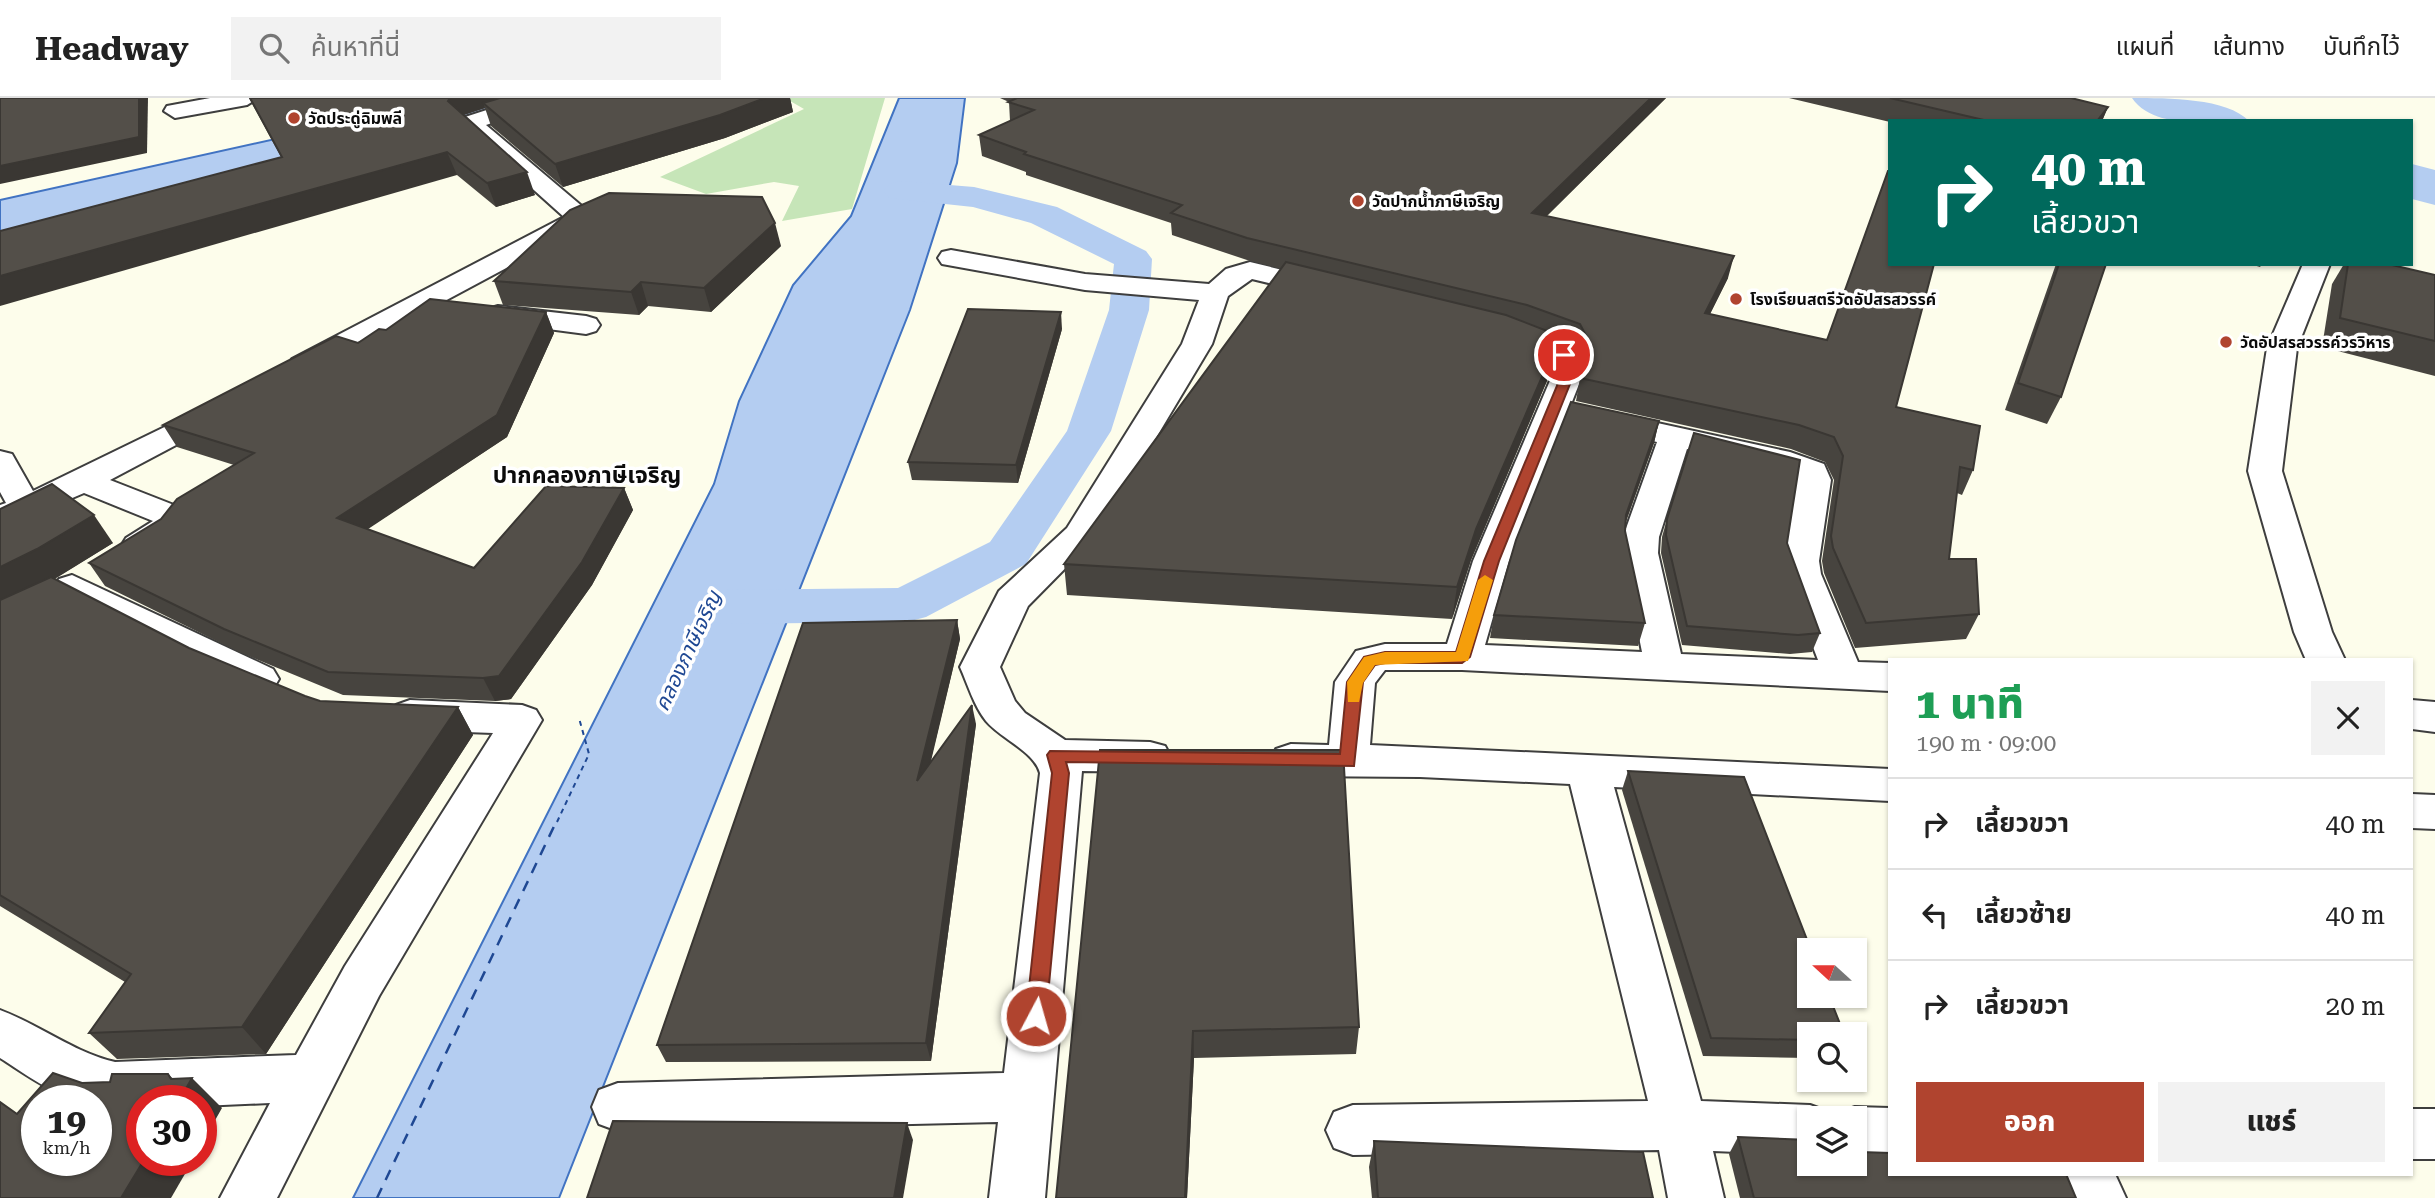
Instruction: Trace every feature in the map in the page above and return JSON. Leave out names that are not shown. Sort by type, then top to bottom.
[{"type":"street","points":[[175,111],[247,98]]},
{"type":"street","points":[[280,377],[593,213],[470,123],[499,113]]},
{"type":"street","points":[[951,258],[1085,282],[1215,293]]},
{"type":"street","points":[[2315,266],[2282,348],[2265,471],[2313,632],[2325,658]]},
{"type":"street","points":[[1181,758],[1056,755],[1004,716],[981,667],[1012,600],[1080,535],[1197,344],[1215,293],[1236,275],[1250,270],[1352,295]]},
{"type":"street","points":[[415,306],[586,325]]},
{"type":"street","points":[[1462,657],[1491,561],[1570,369],[1564,355],[1550,348],[1484,328]]},
{"type":"street","points":[[0,461],[13,512],[83,481],[243,397]]},
{"type":"street","points":[[1553,408],[1675,438],[1790,461],[1812,471],[1814,480],[1801,561],[1807,587],[1844,675]]},
{"type":"street","points":[[1664,667],[1640,553],[1641,537],[1675,438]]},
{"type":"street","points":[[83,481],[167,514],[172,520],[163,531],[60,593],[293,693]]},
{"type":"street","points":[[1348,761],[1355,682],[1362,667],[1370,660],[1385,657],[1462,657],[1888,677]]},
{"type":"street","points":[[248,1198],[362,981],[522,720],[379,714]]},
{"type":"street","points":[[2413,715],[2435,717]]},
{"type":"street","points":[[1017,1198],[1060,773],[1056,755]]},
{"type":"street","points":[[1250,759],[1420,761],[1888,785]]},
{"type":"street","points":[[1588,770],[1681,1125],[1696,1198]]},
{"type":"street","points":[[2413,811],[2435,812]]},
{"type":"street","points":[[0,1032],[75,1076],[115,1086],[313,1078]]},
{"type":"street","points":[[618,1107],[1027,1097]]},
{"type":"street","points":[[1353,1130],[1681,1125],[1797,1129]]},
{"type":"street","points":[[1867,1132],[1888,1133]]},
{"type":"street","points":[[2413,1134],[2435,1134]]},
{"type":"street","points":[[2087,1176],[2098,1198]]},
{"type":"green space","points":[[785,98],[885,98],[852,209],[782,221],[799,186],[774,182],[706,194],[660,177],[804,109]]},
{"type":"water","points":[[559,98],[0,251],[0,200],[406,110]]},
{"type":"water","name":"คลองภาษีเจริญ","points":[[899,98],[965,98],[957,163],[910,310],[559,1198],[353,1198],[714,484],[739,401],[793,285],[851,216]]},
{"type":"building","points":[[0,98],[139,98],[139,137],[0,166]]},
{"type":"building","points":[[250,98],[450,98],[448,101],[527,172],[487,183],[447,152],[0,276],[0,231],[282,157]]},
{"type":"building","points":[[500,98],[765,98],[720,115],[555,164],[483,103]]},
{"type":"building","points":[[1017,98],[1651,98],[1532,213],[1734,256],[1705,313],[1827,340],[1888,171],[1888,266],[1933,266],[1896,407],[1980,426],[1973,470],[1960,467],[1949,559],[1976,559],[1979,614],[1866,623],[1833,548],[1831,536],[1843,456],[1834,437],[1799,425],[1580,378],[1592,347],[1580,324],[1527,305],[1247,238],[1171,213],[1182,205],[1024,154],[1026,152],[979,135],[1034,110],[1008,102]]},
{"type":"building","points":[[1890,98],[2071,98],[2108,107],[2099,119],[1979,119]]},
{"type":"building","points":[[609,193],[762,197],[775,223],[704,288],[641,282],[631,292],[494,281],[570,210]]},
{"type":"building","points":[[1286,262],[1506,315],[1555,334],[1558,340],[1476,529],[1457,587],[1064,564]]},
{"type":"building","points":[[2058,266],[2105,266],[2061,397],[2018,383]]},
{"type":"building","points":[[2348,266],[2397,266],[2435,275],[2435,341],[2340,318]]},
{"type":"building","points":[[430,299],[546,312],[497,415],[337,518],[474,568],[546,486],[624,488],[582,562],[499,676],[483,678],[328,672],[224,629],[89,563],[161,519],[177,499],[254,453],[163,425],[336,336],[358,343],[379,329],[386,330]]},
{"type":"building","points":[[968,309],[1061,312],[1016,465],[908,462]]},
{"type":"building","points":[[1571,402],[1659,421],[1626,515],[1625,531],[1645,623],[1494,615],[1516,540]]},
{"type":"building","points":[[1694,433],[1800,460],[1787,543],[1820,633],[1798,635],[1687,626],[1666,535],[1667,519]]},
{"type":"building","points":[[52,484],[94,515],[37,549],[0,567],[0,509]]},
{"type":"building","points":[[51,577],[189,648],[320,701],[458,707],[242,1027],[89,1033],[131,974],[0,895],[0,600]]},
{"type":"building","points":[[957,620],[917,781],[972,705],[926,1043],[657,1045],[803,623]]},
{"type":"building","points":[[1100,750],[1343,750],[1359,1027],[1193,1031],[1185,1198],[1056,1198]]},
{"type":"building","points":[[1628,771],[1744,777],[1806,938],[1797,938],[1797,1008],[1834,1008],[1839,1022],[1797,1022],[1797,1040],[1711,1038]]},
{"type":"building","points":[[53,1073],[82,1083],[110,1082],[112,1074],[168,1074],[171,1079],[192,1078],[188,1085],[126,1085],[126,1176],[134,1176],[121,1198],[0,1198],[0,1102],[17,1114],[21,1109],[21,1176],[112,1176],[112,1085],[42,1085]]},
{"type":"building","points":[[613,1121],[907,1123],[894,1198],[587,1198]]},
{"type":"building","points":[[1738,1137],[1797,1139],[1797,1176],[1867,1176],[1867,1152],[1888,1153],[1888,1176],[2067,1176],[2076,1198],[1754,1198]]},
{"type":"building","points":[[1374,1141],[1643,1152],[1653,1198],[1378,1198]]},
{"type":"waterway","points":[[2158,98],[2217,119]]},
{"type":"waterway","points":[[2413,181],[2435,188]]},
{"type":"waterway","name":"คลองภาษีเจริญ","points":[[721,607],[907,605],[1008,553],[1089,431],[1129,310],[1133,259],[1044,215],[974,197],[901,191]]},
{"type":"ferry route","points":[[557,822],[589,754],[579,718]]},
{"type":"ferry route","points":[[377,1198],[557,820]]},
{"type":"slow traffic","points":[[1354,698],[1355,682],[1362,667],[1370,660],[1385,657],[1462,657],[1485,580]]},
{"type":"place","name":"วัดประดู่ฉิมพลี","points":[[294,118]]},
{"type":"place","name":"วัดปากน้ำภาษีเจริญ","points":[[1358,201]]},
{"type":"place","name":"โรงเรียนสตรีวัดอัปสรสวรรค์","points":[[1736,299]]},
{"type":"place","name":"วัดอัปสรสวรรค์วรวิหาร","points":[[2226,342]]},
{"type":"district","name":"ปากคลองภาษีเจริญ","points":[[587,475]]},
{"type":"route","points":[[1036,1016],[1060,773],[1056,755],[1348,761],[1355,682],[1362,667],[1370,660],[1385,657],[1462,657],[1491,561],[1570,369],[1564,355]]}]
